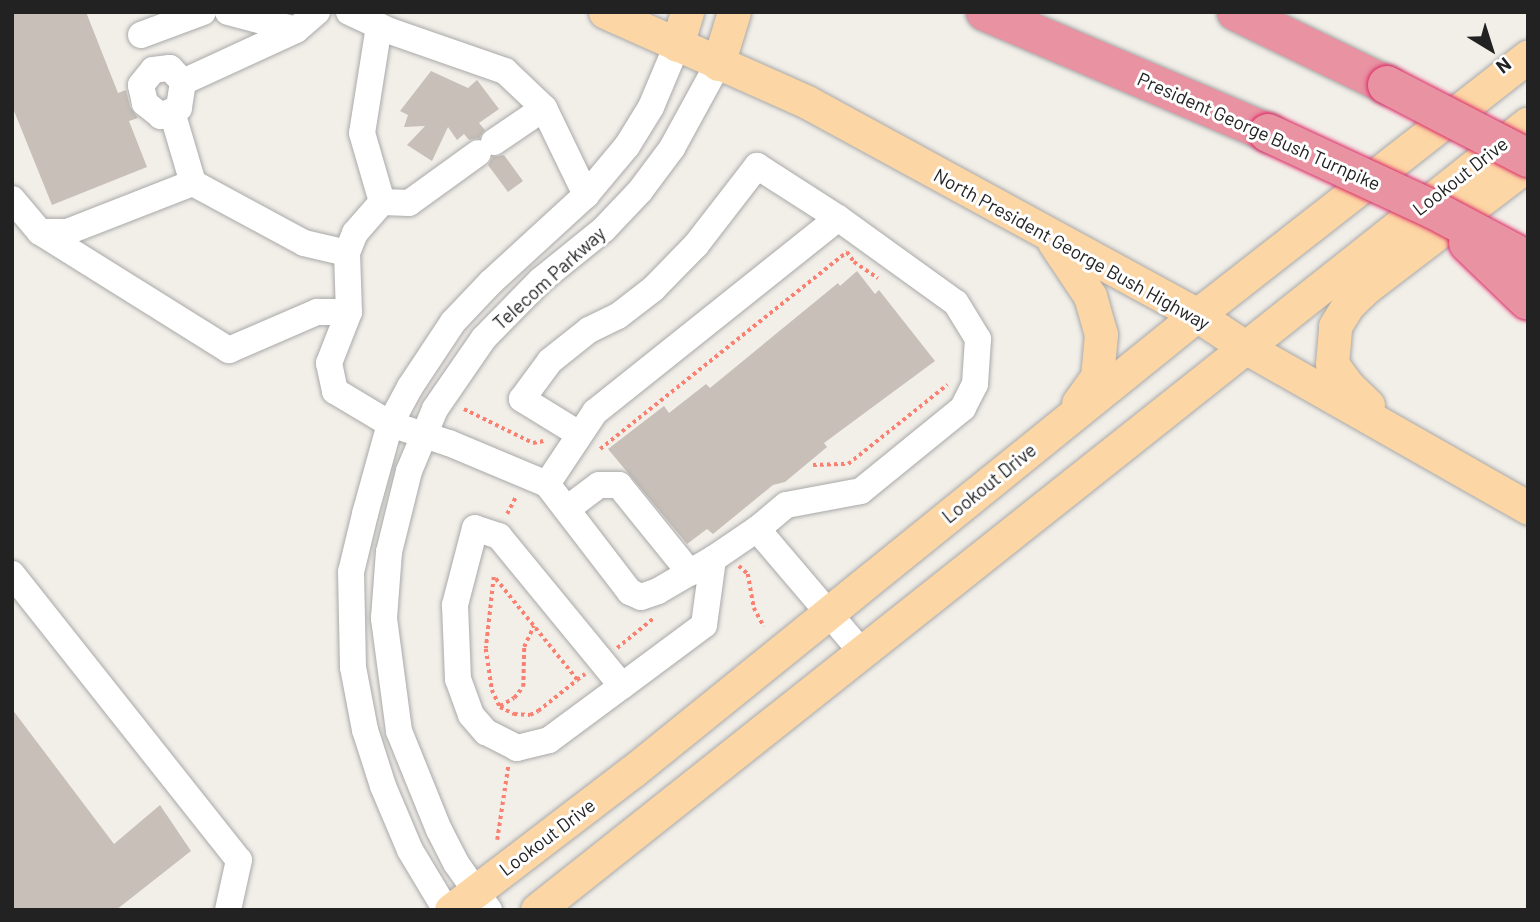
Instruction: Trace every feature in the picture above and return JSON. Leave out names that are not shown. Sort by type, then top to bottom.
[{"type":"highway","name":"President George Bush Turnpike","points":[[985,12],[1268,133],[1434,210],[1528,260]]},
{"type":"highway","points":[[1236,12],[1388,85],[1528,158]]},
{"type":"highway","points":[[1434,210],[1528,301]]},
{"type":"main road","name":"North President George Bush Highway","points":[[605,12],[807,102],[1197,315],[1245,347],[1528,508]]},
{"type":"main road","name":"Telecom Parkway","points":[[677,45],[687,12]]},
{"type":"main road","name":"Telecom Parkway","points":[[718,64],[734,12]]},
{"type":"main road","name":"Lookout Drive","points":[[465,905],[1197,315],[1528,56]]},
{"type":"main road","name":"Lookout Drive","points":[[537,910],[860,650],[1528,123]]},
{"type":"main road","points":[[1410,441],[1390,418],[1364,403],[1332,364],[1335,326],[1348,305],[1368,286],[1528,164]]},
{"type":"main road","points":[[1050,237],[1090,296],[1101,334],[1097,377],[1050,434]]},
{"type":"street","points":[[153,70],[137,24],[202,12]]},
{"type":"street","points":[[228,12],[296,30]]},
{"type":"street","points":[[183,82],[296,30],[317,12]]},
{"type":"street","points":[[349,12],[379,26],[505,71],[544,108],[586,195]]},
{"type":"street","points":[[379,26],[362,133],[382,202]]},
{"type":"street","name":"Telecom Parkway","points":[[465,905],[410,850],[383,786],[365,730],[353,667],[351,572],[390,424],[410,387],[453,322],[490,283],[586,195],[627,146],[651,107],[677,45]]},
{"type":"street","name":"Telecom Parkway","points":[[465,905],[439,830],[399,731],[384,618],[388,552],[421,436],[435,409],[484,338],[541,280],[604,229],[640,191],[672,148],[718,64]]},
{"type":"street","points":[[170,68],[183,82],[179,108],[161,116],[145,103],[141,85],[153,70],[170,68]]},
{"type":"street","points":[[382,202],[409,203],[544,108]]},
{"type":"street","points":[[172,111],[193,183],[304,243],[347,253]]},
{"type":"street","points":[[382,202],[355,233],[347,253],[349,312],[329,363],[335,391],[390,424],[449,443],[547,484],[630,592],[641,597],[690,572],[724,561],[786,505],[861,491],[963,408],[975,384],[978,339],[956,303],[838,218],[757,166],[696,245],[653,289],[618,316],[589,330],[550,361],[522,399],[577,444]]},
{"type":"street","points":[[40,232],[67,232],[193,183]]},
{"type":"street","points":[[12,199],[40,232],[229,350],[317,312],[349,312]]},
{"type":"street","points":[[547,484],[577,444],[596,412],[838,218]]},
{"type":"street","points":[[567,509],[600,485],[619,485],[690,572]]},
{"type":"street","points":[[622,686],[499,536],[475,528],[455,605],[454,635],[458,679],[471,715],[486,732],[517,748],[549,740],[622,686],[704,625],[724,561]]},
{"type":"street","points":[[757,529],[860,650]]},
{"type":"street","points":[[12,574],[239,860],[228,910]]},
{"type":"path","points":[[464,409],[533,443],[577,444],[847,252],[854,262],[887,284]]},
{"type":"path","points":[[813,466],[848,464],[952,378]]},
{"type":"path","points":[[537,453],[541,442]]},
{"type":"path","points":[[504,519],[518,491]]},
{"type":"path","points":[[724,561],[748,574],[754,608],[764,627]]},
{"type":"path","points":[[577,680],[494,577],[489,597],[486,649],[492,690],[500,706],[514,714],[530,715],[577,680],[592,668]]},
{"type":"path","points":[[610,653],[659,614]]},
{"type":"path","points":[[500,706],[514,698],[523,687],[524,647],[534,626]]},
{"type":"path","points":[[497,840],[509,757]]},
{"type":"building","points":[[12,12],[86,12],[118,93],[126,90],[130,107],[138,118],[129,121],[147,167],[52,205],[12,106]]},
{"type":"building","points":[[431,71],[468,88],[477,80],[499,109],[479,123],[485,130],[479,138],[469,140],[464,134],[457,140],[448,127],[432,161],[407,145],[425,126],[404,127],[408,115],[400,111]]},
{"type":"building","points":[[504,155],[523,181],[508,192],[488,165],[493,157]]},
{"type":"building","points":[[857,271],[875,294],[879,290],[935,361],[824,443],[827,447],[785,482],[773,485],[713,534],[707,529],[687,544],[608,449],[664,406],[669,413],[706,384],[710,388],[838,283],[840,286]]},
{"type":"building","points":[[12,709],[114,844],[160,805],[191,851],[116,910],[12,910]]}]
